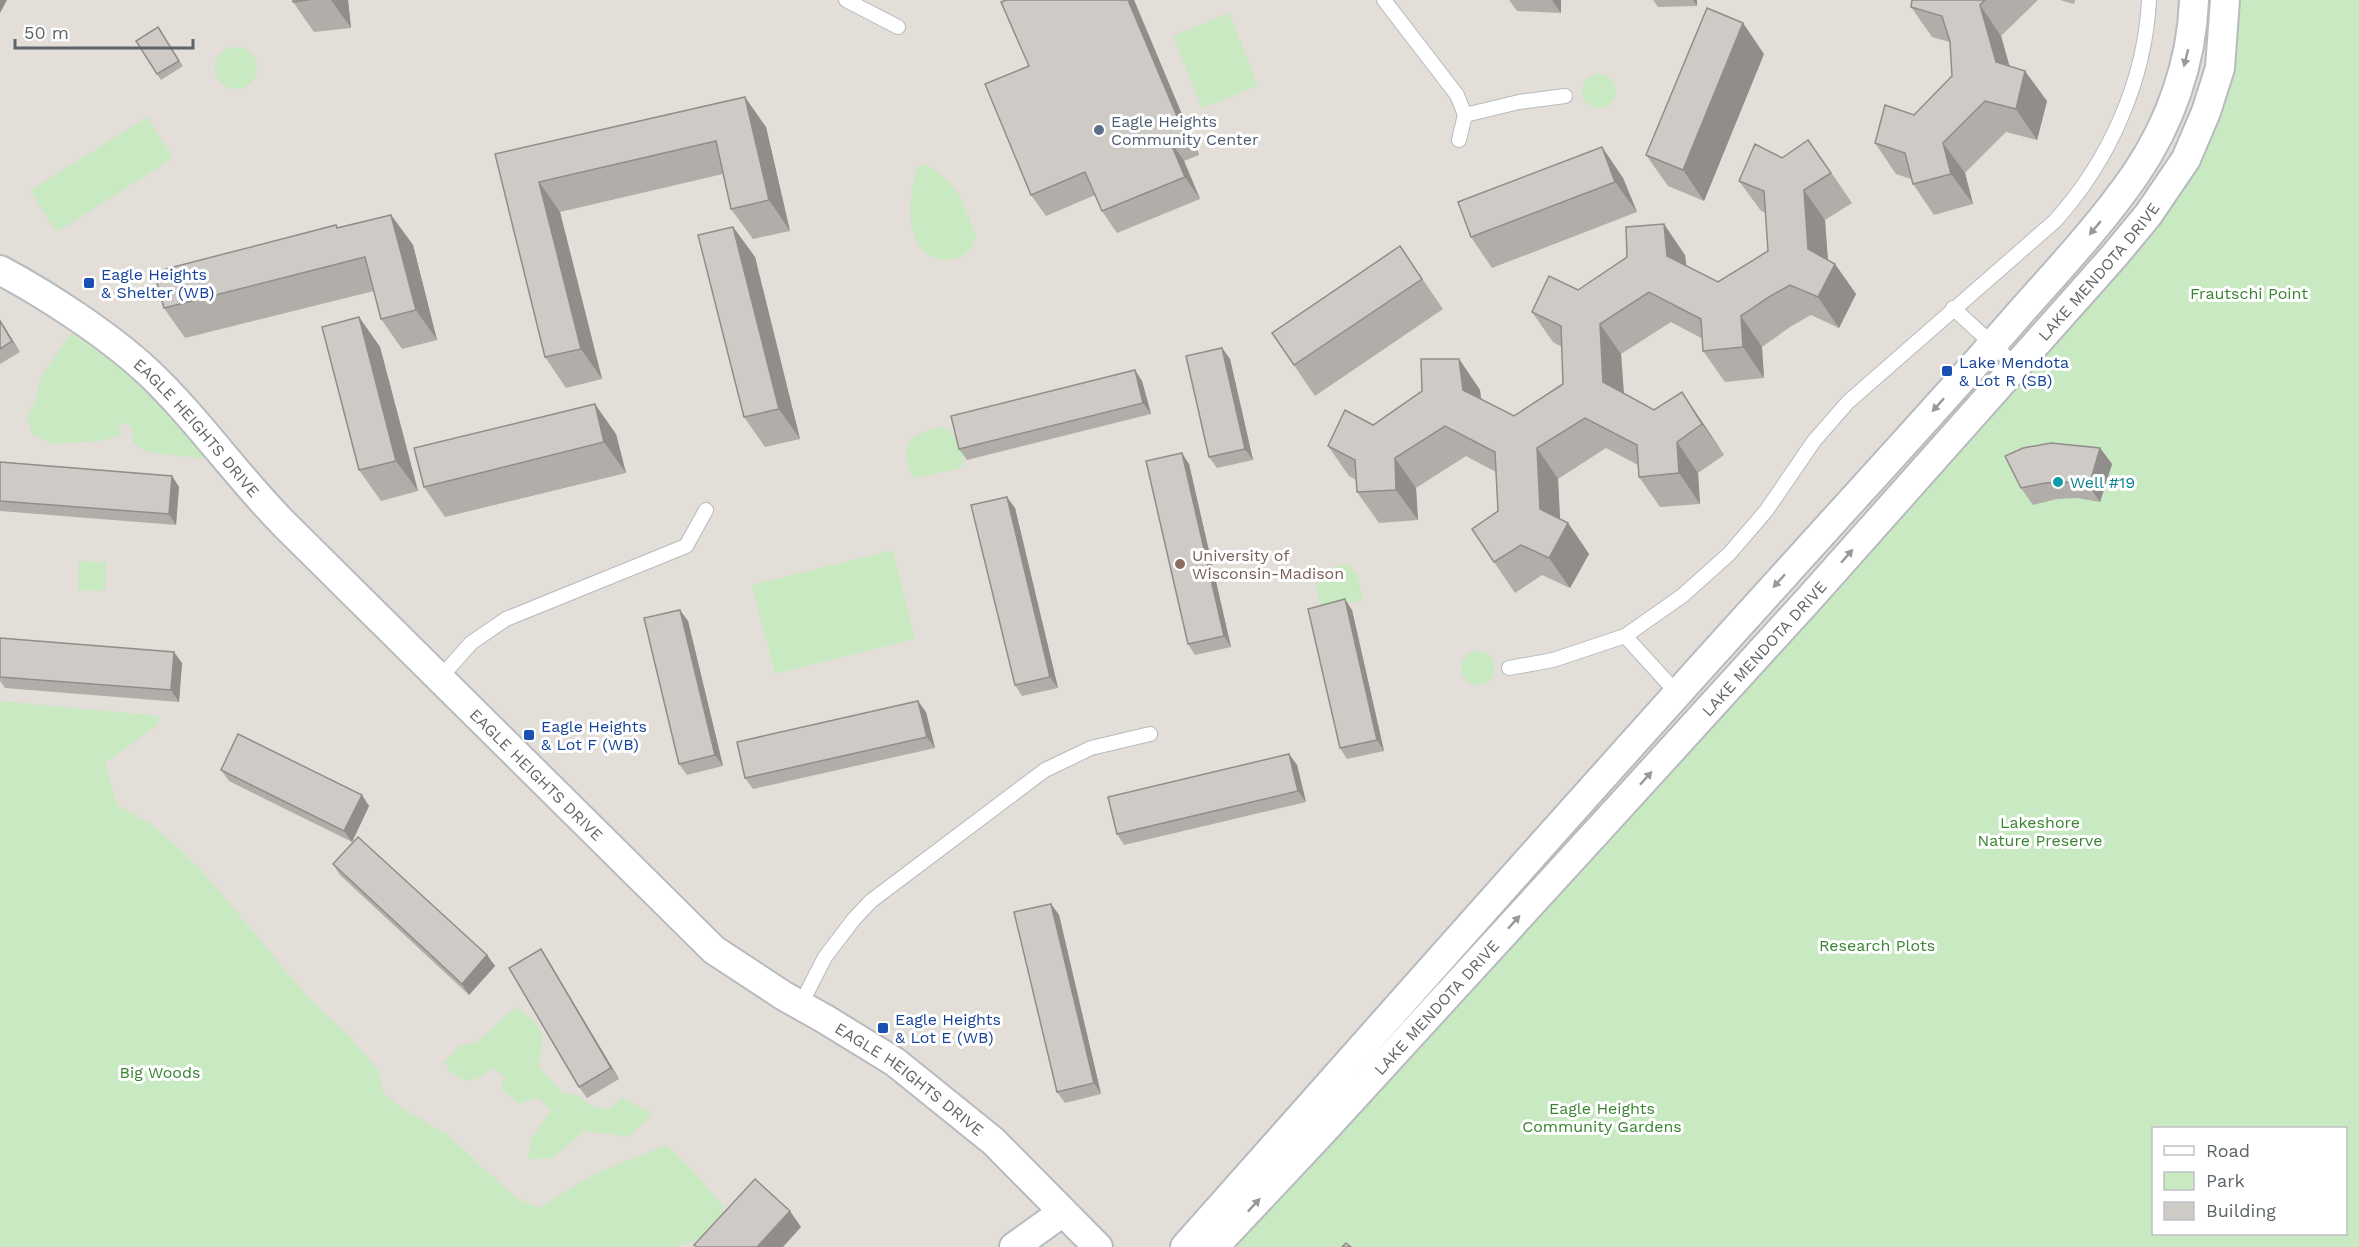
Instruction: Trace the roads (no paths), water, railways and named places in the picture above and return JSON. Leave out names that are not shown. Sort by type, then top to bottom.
[{"type":"street","name":"LAKE MENDOTA DRIVE","points":[[1185,1247],[1677,693],[1993,345],[2097,225],[2136,173],[2163,128],[2187,59],[2194,0]]},
{"type":"street","name":"LAKE MENDOTA DRIVE","points":[[1214,1247],[1324,1130],[1809,599],[2108,264],[2148,215],[2186,159],[2206,112],[2220,68],[2225,0]]},
{"type":"street","points":[[2173,101],[2206,112]]},
{"type":"street","name":"EAGLE HEIGHTS DRIVE","points":[[0,270],[27,284],[74,316],[146,371],[204,432],[280,520],[714,950],[800,1006],[895,1062],[993,1141],[1098,1247]]},
{"type":"street","points":[[1014,1247],[1063,1212]]},
{"type":"lane","points":[[846,0],[898,27]]},
{"type":"lane","points":[[1384,0],[1457,94],[1465,115],[1459,140]]},
{"type":"lane","points":[[1509,668],[1553,660],[1625,636],[1682,596],[1730,554],[1766,512],[1814,441],[1848,402],[2055,221],[2067,208],[2099,161],[2131,92],[2148,26],[2149,0]]},
{"type":"lane","points":[[1465,115],[1519,102],[1565,96]]},
{"type":"lane","points":[[1953,308],[2016,366]]},
{"type":"lane","points":[[440,678],[471,643],[506,619],[686,546],[706,510]]},
{"type":"lane","points":[[1625,636],[1677,693]]},
{"type":"lane","points":[[800,1006],[825,957],[854,919],[872,900],[1045,770],[1091,748],[1150,734]]},
{"type":"place","name":"Eagle Heights Community Center","points":[[1099,130]]},
{"type":"place","name":"Eagle Heights & Shelter (WB)","points":[[89,283]]},
{"type":"place","name":"Lake Mendota & Lot R (SB)","points":[[1947,371]]},
{"type":"place","name":"Well #19","points":[[2058,482]]},
{"type":"place","name":"University of Wisconsin-Madison","points":[[1180,564]]},
{"type":"place","name":"Eagle Heights & Lot F (WB)","points":[[529,735]]},
{"type":"place","name":"Eagle Heights & Lot E (WB)","points":[[883,1028]]},
{"type":"park label","name":"Frautschi Point","points":[[2249,293]]},
{"type":"park label","name":"Lakeshore Nature Preserve","points":[[2040,831]]},
{"type":"park label","name":"Research Plots","points":[[1877,945]]},
{"type":"park label","name":"Big Woods","points":[[160,1072]]},
{"type":"park label","name":"Eagle Heights Community Gardens","points":[[1602,1117]]}]
